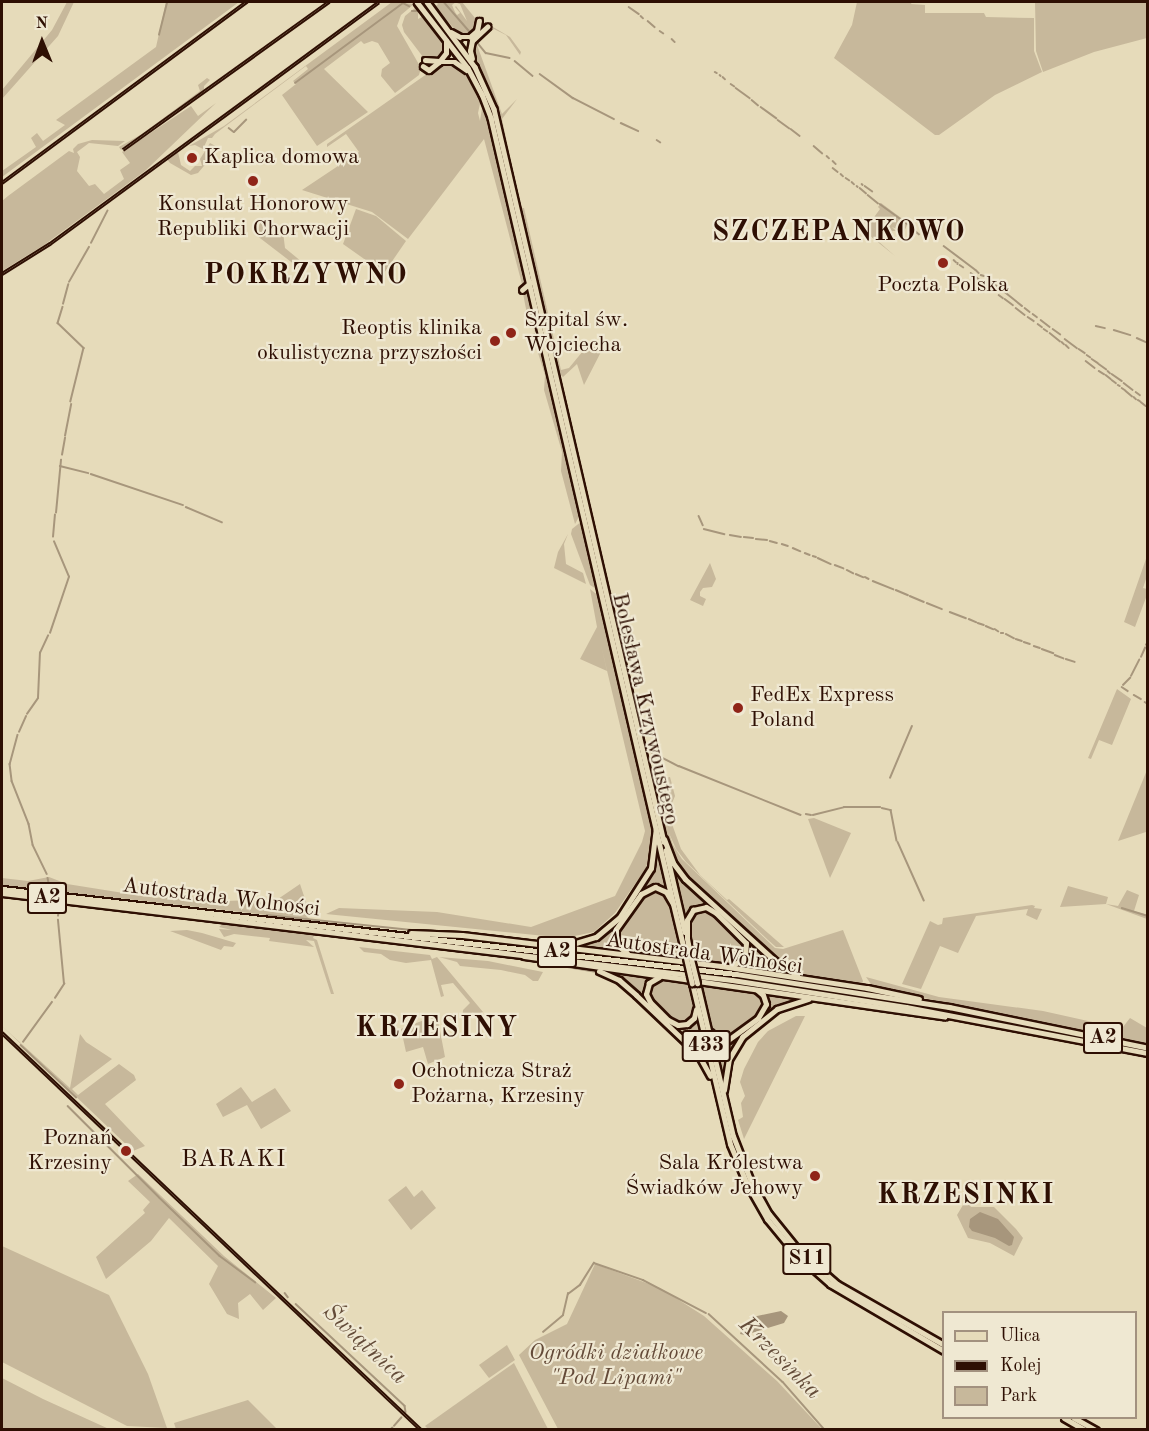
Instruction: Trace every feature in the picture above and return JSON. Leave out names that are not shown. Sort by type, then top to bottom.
[{"type":"highway","points":[[551,945],[584,942],[602,934],[614,923],[650,870],[655,854],[656,829]]},
{"type":"highway","points":[[664,839],[678,870],[707,899],[783,967],[816,980]]},
{"type":"highway","points":[[643,956],[625,952],[618,947],[615,937],[620,923],[638,897],[649,888],[665,891],[674,908]]},
{"type":"highway","name":"Autostrada Wolności","points":[[2,891],[709,970],[949,1007],[1148,1048]]},
{"type":"highway","name":"Autostrada Wolności","points":[[2,891],[774,986],[982,1020],[1148,1053]]},
{"type":"highway","name":"S11","points":[[687,938],[686,921],[691,912],[703,907],[716,912],[742,936],[747,947],[746,957],[740,963],[722,966]]},
{"type":"highway","name":"Bolesława Krzywoustego","points":[[674,908],[706,1023],[736,1147],[748,1176],[764,1205],[788,1238],[816,1267],[848,1291],[942,1344]]},
{"type":"highway","points":[[378,932],[450,934],[722,966],[884,991],[949,1007]]},
{"type":"highway","name":"Bolesława Krzywoustego","points":[[687,938],[689,959]]},
{"type":"highway","name":"S11","points":[[487,949],[580,966],[610,975],[636,995],[698,1054],[708,1070],[717,1094]]},
{"type":"highway","points":[[580,966],[750,987],[921,1014],[982,1020]]},
{"type":"highway","points":[[668,976],[652,980],[645,992],[650,1002],[668,1020],[680,1026],[689,1023],[695,1014],[695,998]]},
{"type":"highway","name":"Bolesława Krzywoustego","points":[[694,983],[695,998],[728,1135],[742,1174],[763,1213],[788,1245],[813,1270],[844,1294],[942,1350]]},
{"type":"highway","points":[[706,1023],[712,1036],[725,1040],[735,1036],[756,1020],[765,1011],[766,1000],[760,992],[750,987]]},
{"type":"highway","points":[[724,1103],[725,1069],[742,1037],[783,1006],[801,999],[824,999]]},
{"type":"highway","points":[[1066,1419],[1085,1430]]},
{"type":"highway","points":[[1076,1419],[1096,1430]]},
{"type":"main road","name":"Bolesława Krzywoustego","points":[[417,2],[474,78],[491,118],[674,908]]},
{"type":"main road","name":"Bolesława Krzywoustego","points":[[427,2],[478,72],[498,123],[687,938]]},
{"type":"main road","points":[[443,24],[454,34],[466,38],[476,32],[479,21]]},
{"type":"main road","points":[[478,72],[471,55],[471,46],[479,32],[487,27]]},
{"type":"main road","points":[[443,36],[447,48],[440,61],[429,70],[424,63],[440,61],[458,63],[474,78]]},
{"type":"main road","points":[[522,290],[530,283]]},
{"type":"green space","points":[[67,2],[74,2],[58,36],[2,99],[2,90],[52,30]]},
{"type":"green space","points":[[166,2],[239,2],[2,177],[2,171],[36,147],[31,138],[37,133],[43,141],[65,125],[56,120],[156,47]]},
{"type":"green space","points":[[392,2],[414,4],[401,15],[397,26],[421,68],[419,75],[395,93],[381,76],[382,69],[390,63],[378,43],[372,41],[364,44],[361,41],[324,69],[368,112],[317,146],[282,95],[296,84],[293,81],[308,69],[306,66],[212,138],[208,138],[203,149],[195,145],[189,146],[224,126]]},
{"type":"green space","points":[[432,2],[427,6],[476,71],[481,84],[449,41],[451,39],[424,7],[418,12],[418,19],[425,15],[446,43],[446,51],[439,60],[427,60],[423,57],[404,32],[402,25],[405,16],[421,3]]},
{"type":"green space","points":[[436,2],[456,2],[452,5],[455,12],[457,15],[460,13],[456,6],[467,21],[460,4],[457,4],[462,2],[475,18],[475,29],[468,35],[458,33],[435,7],[438,4]]},
{"type":"green space","points":[[857,2],[912,2],[911,4],[925,5],[925,13],[984,13],[986,17],[1034,18],[1034,51],[1042,72],[995,95],[939,135],[935,135],[834,58],[852,25]]},
{"type":"green space","points":[[1035,2],[1147,2],[1147,38],[1094,52],[1043,72],[1036,51]]},
{"type":"green space","points":[[493,27],[510,37],[521,52],[520,55],[506,35],[494,29],[476,42],[502,114],[517,99],[502,119],[521,208],[524,208],[561,370],[569,368],[592,340],[603,348],[584,385],[577,364],[563,377],[558,372],[496,103],[472,57],[474,42],[483,30]]},
{"type":"green space","points":[[441,64],[456,64],[467,73],[481,99],[478,113],[480,121],[482,108],[487,114],[527,282],[523,288],[484,139],[408,239],[372,212],[302,190],[359,152],[346,134],[327,147],[327,144]]},
{"type":"green space","points":[[207,78],[210,80],[204,86],[204,93],[121,150],[119,147],[142,134],[200,91],[198,85]]},
{"type":"green space","points":[[216,103],[145,171],[44,245],[2,271],[2,201],[8,196],[69,151],[74,153],[73,149],[78,144],[92,140],[125,141],[118,146],[89,143],[77,152],[80,157],[77,171],[89,186],[95,184],[104,194],[124,179],[120,170],[130,163],[122,152],[191,106],[198,116]]},
{"type":"green space","points":[[210,143],[219,148],[198,173],[191,175],[167,159],[178,152],[181,165],[190,171],[195,166],[202,166],[200,159]]},
{"type":"green space","points":[[881,203],[908,223],[904,232],[901,231],[903,226],[899,230],[892,227],[896,231],[892,231],[893,235],[883,228],[891,235],[888,239],[882,235],[878,241],[895,256],[864,231],[880,209],[878,207]]},
{"type":"green space","points":[[356,209],[376,216],[406,241],[384,273],[343,244]]},
{"type":"green space","points":[[260,223],[278,226],[283,232],[285,248],[302,262],[299,268],[256,235]]},
{"type":"green space","points":[[529,288],[581,513],[575,524],[561,471],[562,452],[544,390],[545,375],[532,334],[535,333],[534,326],[529,323],[525,304],[523,293]]},
{"type":"green space","points":[[582,521],[598,590],[590,585],[571,534],[572,529]]},
{"type":"green space","points":[[568,534],[564,544],[566,564],[583,573],[586,584],[554,568],[558,552]]},
{"type":"green space","points":[[1147,556],[1147,576],[1143,588],[1147,589],[1147,595],[1135,627],[1124,622]]},
{"type":"green space","points":[[710,563],[716,579],[712,587],[703,588],[700,592],[700,596],[706,599],[703,606],[690,600]]},
{"type":"green space","points":[[590,589],[600,597],[654,839],[646,868],[615,913],[594,932],[565,938],[326,914],[339,908],[437,912],[531,927],[615,896],[642,842],[645,831],[600,641],[607,671],[580,659],[597,627]]},
{"type":"green space","points":[[1117,689],[1131,699],[1112,745],[1099,740],[1091,759],[1088,758]]},
{"type":"green space","points":[[1147,770],[1146,832],[1118,841]]},
{"type":"green space","points":[[670,777],[675,796],[668,813],[681,849],[700,875],[784,947],[776,947],[768,940],[686,862],[676,849],[668,831],[657,780]]},
{"type":"green space","points":[[664,818],[673,845],[682,859],[775,948],[783,949],[843,930],[863,981],[862,984],[867,987],[805,976],[786,968],[691,883],[674,862],[667,844],[662,819]]},
{"type":"green space","points":[[814,818],[851,833],[830,878],[808,819]]},
{"type":"green space","points":[[657,842],[668,891],[652,886],[640,893],[614,932],[614,943],[622,953],[569,947],[591,941],[609,930],[654,860]]},
{"type":"green space","points":[[671,861],[711,904],[796,975],[737,966],[747,958],[748,944],[740,932],[712,908],[691,910],[684,920]]},
{"type":"green space","points":[[49,877],[67,884],[157,898],[173,894],[202,898],[220,897],[227,901],[278,899],[300,884],[310,914],[306,916],[311,920],[2,885],[2,878],[28,881]]},
{"type":"green space","points":[[1068,886],[1108,897],[1106,904],[1060,907]]},
{"type":"green space","points":[[659,889],[670,904],[682,954],[678,958],[683,959],[633,953],[618,945],[617,931],[645,891]]},
{"type":"green space","points":[[1127,890],[1139,895],[1134,911],[1147,915],[1147,919],[1106,904],[1118,906]]},
{"type":"green space","points":[[1035,906],[1034,908],[1042,909],[1037,920],[1026,915],[1028,909],[976,916],[958,953],[940,946],[921,989],[902,984],[930,921],[938,925],[942,924],[943,918]]},
{"type":"green space","points":[[699,908],[710,910],[744,942],[746,953],[733,965],[695,961],[698,958],[693,955],[687,928],[689,917]]},
{"type":"green space","points":[[225,922],[315,933],[313,938],[317,940],[334,994],[331,994],[314,941],[306,940],[314,947],[269,941],[270,938],[234,934],[224,937],[219,929],[232,930],[219,927]]},
{"type":"green space","points":[[187,930],[236,943],[233,947],[224,946],[221,950],[170,931]]},
{"type":"green space","points":[[359,947],[430,955],[432,959],[437,957],[483,1012],[462,1020],[463,1010],[470,1003],[453,983],[441,985],[444,996],[441,997],[431,960],[406,963],[390,960],[381,954],[364,952]]},
{"type":"green space","points":[[439,957],[488,961],[543,972],[538,981],[533,981],[525,975],[460,966],[457,962]]},
{"type":"green space","points":[[602,969],[655,976],[645,986],[646,999],[679,1027],[697,1016],[710,1070],[704,1060],[627,985]]},
{"type":"green space","points":[[866,977],[939,997],[1043,1011],[1115,1027],[1123,1027],[1130,1018],[1147,1028],[1147,1046],[873,987]]},
{"type":"green space","points":[[658,978],[688,980],[687,987],[690,987],[694,1008],[689,1022],[675,1023],[651,1002],[647,988]]},
{"type":"green space","points":[[700,982],[746,988],[760,994],[765,1004],[761,1013],[728,1038],[721,1038],[711,1029]]},
{"type":"green space","points":[[763,993],[803,998],[778,1007],[751,1027],[729,1056],[723,1082],[712,1037],[723,1041],[761,1017],[767,1004]]},
{"type":"green space","points":[[878,997],[1092,1037],[1147,1052],[880,1001]]},
{"type":"green space","points":[[437,1015],[445,1057],[428,1064],[423,1047],[406,1052],[401,1029]]},
{"type":"green space","points":[[796,1016],[805,1016],[744,1139],[738,1120],[743,1117],[741,1103],[745,1096],[740,1082],[744,1069],[758,1042],[768,1031]]},
{"type":"green space","points":[[2,1026],[70,1088],[80,1034],[86,1042],[112,1059],[72,1089],[78,1095],[119,1064],[134,1075],[136,1080],[105,1104],[145,1146],[133,1151]]},
{"type":"green space","points":[[241,1087],[252,1102],[275,1088],[291,1111],[261,1129],[247,1105],[223,1117],[216,1104]]},
{"type":"green space","points":[[138,1174],[224,1256],[276,1298],[263,1310],[250,1294],[238,1303],[239,1319],[227,1314],[209,1284],[218,1266],[169,1218],[151,1241],[106,1279],[96,1257],[145,1213],[143,1210],[150,1202],[128,1181]]},
{"type":"green space","points":[[406,1186],[414,1197],[422,1190],[436,1208],[411,1230],[388,1200]]},
{"type":"green space","points":[[966,1200],[971,1207],[994,1207],[1016,1229],[1023,1238],[1014,1256],[990,1243],[968,1238],[957,1215]]},
{"type":"green space","points":[[2,1246],[109,1295],[148,1374],[167,1428],[127,1426],[2,1362]]},
{"type":"green space","name":"Ogródki działkowe \"Pod Lipami\"","points":[[595,1264],[660,1288],[704,1316],[777,1381],[822,1429],[558,1429],[519,1355],[535,1340],[567,1324]]},
{"type":"green space","points":[[507,1345],[515,1360],[489,1378],[479,1365]]},
{"type":"green space","name":"Ogródki działkowe \"Pod Lipami\"","points":[[514,1363],[548,1429],[429,1430],[425,1426]]},
{"type":"green space","points":[[2,1378],[43,1399],[109,1429],[2,1429]]},
{"type":"green space","points":[[248,1400],[277,1429],[176,1429],[174,1423]]},
{"type":"shaded area","points":[[980,1212],[998,1219],[1014,1237],[1012,1245],[1009,1246],[995,1238],[972,1231],[969,1227],[970,1219]]},
{"type":"shaded area","points":[[781,1311],[788,1316],[784,1323],[745,1335],[740,1334],[743,1326],[757,1316]]},
{"type":"waterway","points":[[159,35],[167,2]]},
{"type":"waterway","points":[[444,2],[470,32]]},
{"type":"waterway","points":[[295,83],[403,3],[409,6]]},
{"type":"waterway","points":[[412,11],[426,4]]},
{"type":"waterway","points":[[629,7],[639,14]]},
{"type":"waterway","points":[[648,21],[655,27]]},
{"type":"waterway","points":[[672,39],[675,42]]},
{"type":"waterway","points":[[477,42],[486,53],[509,58]]},
{"type":"waterway","points":[[515,61],[533,76]]},
{"type":"waterway","points":[[540,74],[573,98],[614,119]]},
{"type":"waterway","points":[[736,88],[750,98]]},
{"type":"waterway","points":[[752,100],[758,105]]},
{"type":"waterway","points":[[761,107],[776,118]]},
{"type":"waterway","points":[[229,128],[234,132],[246,120]]},
{"type":"waterway","points":[[778,120],[789,128]]},
{"type":"waterway","points":[[621,123],[638,131]]},
{"type":"waterway","points":[[791,129],[800,136]]},
{"type":"waterway","points":[[814,146],[822,153]]},
{"type":"waterway","points":[[833,161],[836,164]]},
{"type":"waterway","points":[[833,168],[838,172]]},
{"type":"waterway","points":[[865,186],[872,191]]},
{"type":"waterway","points":[[860,188],[866,193]]},
{"type":"waterway","points":[[868,195],[878,203]]},
{"type":"waterway","points":[[880,204],[908,224]]},
{"type":"waterway","name":"Świątnica","points":[[91,243],[107,211]]},
{"type":"waterway","points":[[913,229],[919,234]]},
{"type":"waterway","points":[[944,246],[975,269]]},
{"type":"waterway","name":"Świątnica","points":[[69,282],[89,247]]},
{"type":"waterway","points":[[976,270],[979,273]]},
{"type":"waterway","points":[[971,273],[980,280]]},
{"type":"waterway","points":[[994,284],[1000,288]]},
{"type":"waterway","name":"Świątnica","points":[[63,304],[68,285]]},
{"type":"waterway","points":[[1005,292],[1022,306]]},
{"type":"waterway","points":[[999,295],[1003,298]]},
{"type":"waterway","points":[[1005,299],[1013,305]]},
{"type":"waterway","name":"Świątnica","points":[[63,307],[58,323],[84,348],[71,401]]},
{"type":"waterway","points":[[1016,308],[1025,315]]},
{"type":"waterway","points":[[1025,308],[1030,312]]},
{"type":"waterway","points":[[1033,314],[1037,317]]},
{"type":"waterway","points":[[1028,317],[1034,321]]},
{"type":"waterway","points":[[1041,320],[1050,327]]},
{"type":"waterway","points":[[1038,324],[1042,327]]},
{"type":"waterway","points":[[1096,326],[1105,328]]},
{"type":"waterway","points":[[1053,329],[1060,334]]},
{"type":"waterway","points":[[1114,330],[1130,335]]},
{"type":"waterway","points":[[1050,333],[1060,341]]},
{"type":"waterway","points":[[1137,338],[1148,343]]},
{"type":"waterway","points":[[1065,339],[1077,348]]},
{"type":"waterway","points":[[1066,345],[1069,348]]},
{"type":"waterway","points":[[1079,349],[1085,353]]},
{"type":"waterway","points":[[1092,359],[1098,363]]},
{"type":"waterway","points":[[1086,361],[1095,368]]},
{"type":"waterway","points":[[1099,364],[1106,369]]},
{"type":"waterway","points":[[1099,371],[1104,374]]},
{"type":"waterway","points":[[1112,374],[1122,381]]},
{"type":"waterway","points":[[1106,375],[1111,379]]},
{"type":"waterway","points":[[1112,380],[1116,383]]},
{"type":"waterway","points":[[1124,383],[1133,390]]},
{"type":"waterway","points":[[1126,391],[1132,396]]},
{"type":"waterway","points":[[1136,392],[1140,395]]},
{"type":"waterway","points":[[566,401],[575,443]]},
{"type":"waterway","points":[[1141,402],[1146,406]]},
{"type":"waterway","name":"Świątnica","points":[[65,436],[71,405]]},
{"type":"waterway","name":"Świątnica","points":[[62,455],[65,438]]},
{"type":"waterway","name":"Świątnica","points":[[56,513],[61,460]]},
{"type":"waterway","points":[[60,466],[88,473]]},
{"type":"waterway","points":[[91,474],[183,505]]},
{"type":"waterway","points":[[186,507],[222,522]]},
{"type":"waterway","name":"Świątnica","points":[[53,537],[55,515]]},
{"type":"waterway","points":[[699,516],[703,525]]},
{"type":"waterway","points":[[704,529],[724,534]]},
{"type":"waterway","points":[[730,535],[741,537]]},
{"type":"waterway","points":[[744,537],[753,538]]},
{"type":"waterway","points":[[756,539],[767,540]]},
{"type":"waterway","points":[[770,541],[777,543]]},
{"type":"waterway","name":"Świątnica","points":[[50,633],[69,577],[54,542]]},
{"type":"waterway","points":[[782,544],[788,546]]},
{"type":"waterway","points":[[793,548],[800,551]]},
{"type":"waterway","points":[[805,553],[810,555]]},
{"type":"waterway","points":[[818,558],[831,564]]},
{"type":"waterway","points":[[835,565],[843,568]]},
{"type":"waterway","points":[[847,570],[853,573]]},
{"type":"waterway","points":[[856,574],[863,577]]},
{"type":"waterway","points":[[865,577],[869,579]]},
{"type":"waterway","points":[[873,581],[893,589]]},
{"type":"waterway","points":[[896,590],[908,595]]},
{"type":"waterway","points":[[910,596],[924,602]]},
{"type":"waterway","points":[[927,603],[942,609]]},
{"type":"waterway","points":[[950,612],[966,618]]},
{"type":"waterway","points":[[969,619],[976,622]]},
{"type":"waterway","points":[[978,623],[984,625]]},
{"type":"waterway","points":[[986,626],[993,629]]},
{"type":"waterway","points":[[1006,634],[1014,638]]},
{"type":"waterway","name":"Świątnica","points":[[27,714],[38,698],[40,653],[48,636]]},
{"type":"waterway","points":[[1016,639],[1022,641]]},
{"type":"waterway","points":[[1024,642],[1030,644]]},
{"type":"waterway","points":[[1034,646],[1040,648]]},
{"type":"waterway","points":[[1141,657],[1145,648]]},
{"type":"waterway","points":[[1042,649],[1053,653]]},
{"type":"waterway","points":[[1055,655],[1063,658]]},
{"type":"waterway","points":[[1066,659],[1075,662]]},
{"type":"waterway","points":[[1131,676],[1139,660]]},
{"type":"waterway","points":[[1123,685],[1130,678]]},
{"type":"waterway","points":[[1122,687],[1128,691]]},
{"type":"waterway","points":[[1134,695],[1141,699]]},
{"type":"waterway","name":"Świątnica","points":[[19,732],[26,716]]},
{"type":"waterway","points":[[890,778],[912,726]]},
{"type":"waterway","name":"Świątnica","points":[[18,735],[10,764],[12,781],[29,824],[33,845],[47,874]]},
{"type":"waterway","points":[[651,752],[679,766],[801,815]]},
{"type":"waterway","points":[[813,815],[844,807],[880,807]]},
{"type":"waterway","points":[[882,808],[891,810],[897,840]]},
{"type":"waterway","points":[[806,814],[811,815]]},
{"type":"waterway","points":[[898,842],[924,900]]},
{"type":"waterway","name":"Świątnica","points":[[48,878],[49,883],[61,886]]},
{"type":"waterway","points":[[1122,908],[1148,916]]},
{"type":"waterway","name":"Świątnica","points":[[58,916],[59,910]]},
{"type":"waterway","points":[[267,915],[411,930]]},
{"type":"waterway","name":"Świątnica","points":[[55,998],[64,984],[58,920]]},
{"type":"waterway","points":[[265,928],[509,957],[597,972]]},
{"type":"waterway","points":[[556,944],[566,944]]},
{"type":"waterway","points":[[627,951],[685,959]]},
{"type":"waterway","points":[[693,960],[703,961]]},
{"type":"waterway","points":[[780,1005],[798,998]]},
{"type":"waterway","name":"Świątnica","points":[[23,1042],[52,1002]]},
{"type":"waterway","points":[[765,1013],[768,1005]]},
{"type":"waterway","points":[[902,1013],[927,1017]]},
{"type":"waterway","points":[[946,1019],[977,1023]]},
{"type":"waterway","points":[[1023,1032],[1148,1057]]},
{"type":"waterway","name":"Świątnica","points":[[21,1045],[76,1097]]},
{"type":"waterway","name":"Świątnica","points":[[68,1106],[159,1197]]},
{"type":"waterway","name":"Świątnica","points":[[160,1198],[220,1256],[255,1282]]},
{"type":"waterway","name":"Krzesinka","points":[[543,1332],[563,1315],[568,1294],[580,1285],[594,1263],[643,1280],[706,1313]]},
{"type":"waterway","name":"Świątnica","points":[[285,1293],[288,1297]]},
{"type":"waterway","name":"Świątnica","points":[[296,1304],[405,1406],[406,1412]]},
{"type":"waterway","name":"Krzesinka","points":[[709,1314],[783,1382],[825,1430]]},
{"type":"waterway","name":"Świątnica","points":[[394,1426],[401,1418]]},
{"type":"railway","points":[[2,183],[247,2]]},
{"type":"railway","points":[[123,150],[329,2]]},
{"type":"railway","points":[[2,274],[50,244],[379,2]]},
{"type":"railway","points":[[2,1033],[421,1430]]},
{"type":"place","name":"Kaplica domowa","points":[[192,158]]},
{"type":"place","name":"Konsulat Honorowy Republiki Chorwacji","points":[[253,181]]},
{"type":"place","name":"Poczta Polska","points":[[943,263]]},
{"type":"place","name":"Szpital św. Wojciecha","points":[[511,333]]},
{"type":"place","name":"Reoptis klinika okulistyczna przyszłości","points":[[495,341]]},
{"type":"place","name":"FedEx Express Poland","points":[[738,708]]},
{"type":"place","name":"Ochotnicza Straż Pożarna, Krzesiny","points":[[399,1084]]},
{"type":"place","name":"Poznań Krzesiny","points":[[126,1151]]},
{"type":"place","name":"Sala Królestwa Świadków Jehowy","points":[[815,1176]]},
{"type":"district","name":"SZCZEPANKOWO","points":[[839,233]]},
{"type":"district","name":"POKRZYWNO","points":[[306,276]]},
{"type":"district","name":"KRZESINY","points":[[437,1029]]},
{"type":"district","name":"BARAKI","points":[[234,1161]]},
{"type":"district","name":"KRZESINKI","points":[[966,1196]]}]
